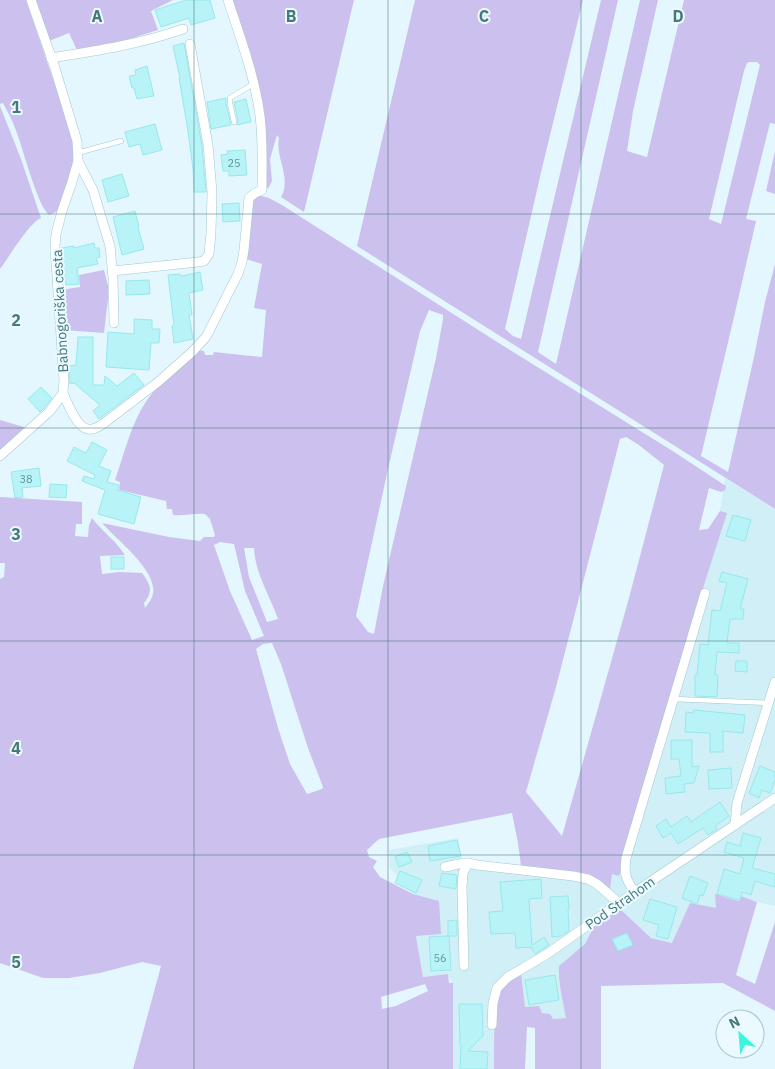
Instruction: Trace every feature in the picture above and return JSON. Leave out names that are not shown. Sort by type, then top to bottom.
[{"type":"street","name":"Babnogoriška cesta","points":[[0,456],[50,411],[63,393],[56,241],[62,211],[78,157],[77,141],[31,0]]},
{"type":"street","points":[[63,393],[71,412],[82,427],[88,430],[97,428],[158,382],[206,337],[238,274],[244,250],[250,198],[262,190],[262,136],[253,84],[228,0]]},
{"type":"street","points":[[51,58],[144,40],[184,28]]},
{"type":"street","points":[[113,271],[198,262],[204,260],[209,254],[212,192],[208,145],[190,44]]},
{"type":"street","points":[[78,157],[93,190],[110,246],[113,271],[114,323]]},
{"type":"street","points":[[635,892],[628,883],[625,871],[626,858],[705,593]]},
{"type":"street","points":[[736,826],[737,803],[775,682]]},
{"type":"street","name":"Pod Strahom","points":[[492,1025],[493,1003],[497,988],[508,977],[547,954],[775,798]]},
{"type":"street","points":[[464,966],[462,888],[463,873],[468,863]]},
{"type":"street","points":[[445,867],[468,863],[588,879],[597,884],[619,903]]},
{"type":"lane","points":[[234,122],[230,98],[253,84]]},
{"type":"lane","points":[[78,157],[122,141]]},
{"type":"lane","points":[[674,698],[768,703]]},
{"type":"shaded area","points":[[0,0],[26,0],[68,123],[74,150],[74,163],[58,211],[49,215],[39,199],[12,121],[3,103],[0,104]]},
{"type":"shaded area","points":[[35,0],[173,0],[151,11],[158,30],[120,42],[77,50],[69,33],[49,41]]},
{"type":"shaded area","points":[[230,0],[354,0],[304,212],[281,197],[285,183],[277,135],[270,159],[272,181],[268,189],[265,183],[264,121]]},
{"type":"shaded area","points":[[415,0],[583,0],[505,329],[513,336],[521,339],[601,0],[618,0],[538,352],[556,364],[640,0],[658,0],[633,111],[627,151],[647,157],[684,0],[775,0],[775,124],[770,123],[746,219],[756,221],[701,456],[728,472],[775,264],[775,509],[357,246]],"holes":[[[757,62],[760,65],[721,224],[709,219],[744,71],[747,63]]]},
{"type":"shaded area","points":[[0,106],[21,159],[41,218],[25,233],[0,269]]},
{"type":"shaded area","points":[[775,151],[775,194],[766,191]]},
{"type":"shaded area","points":[[258,195],[282,205],[726,486],[725,490],[721,492],[709,488],[699,530],[708,529],[720,511],[727,513],[697,607],[619,876],[612,874],[610,890],[588,874],[521,866],[512,813],[379,839],[367,850],[369,857],[377,861],[373,867],[380,877],[413,894],[439,901],[441,934],[416,936],[423,977],[448,974],[449,983],[453,983],[453,1069],[133,1069],[161,966],[142,962],[100,973],[69,978],[43,978],[0,963],[0,579],[4,577],[5,563],[0,563],[0,497],[82,502],[82,524],[76,524],[75,536],[88,537],[92,518],[125,555],[100,556],[102,574],[119,572],[142,573],[150,588],[149,595],[144,603],[145,608],[153,592],[151,579],[132,553],[102,523],[169,537],[200,541],[204,537],[214,537],[210,519],[205,514],[173,515],[172,509],[167,509],[166,501],[119,490],[120,482],[115,480],[132,429],[141,409],[164,380],[197,350],[204,351],[205,355],[213,355],[214,352],[262,357],[266,310],[254,308],[262,264],[246,259],[251,204]],"holes":[[[429,310],[443,315],[436,358],[383,586],[374,634],[368,632],[356,616],[420,331]],[[626,437],[664,465],[629,598],[562,836],[526,792],[556,687],[620,439]],[[220,542],[234,544],[245,591],[264,636],[252,640],[230,591],[214,545]],[[244,548],[254,548],[260,575],[278,619],[267,622],[249,577]],[[272,643],[281,664],[308,748],[323,787],[322,789],[307,794],[290,764],[256,649],[263,644]],[[425,984],[428,991],[396,1006],[382,1009],[381,997]]]},
{"type":"shaded area","points":[[104,270],[108,286],[108,299],[104,333],[64,330],[61,290],[80,287],[79,275]]},
{"type":"shaded area","points":[[0,420],[27,428],[0,451]]},
{"type":"shaded area","points":[[725,478],[775,509],[775,906],[741,896],[739,901],[716,894],[717,908],[673,943],[651,938],[618,907],[596,922],[585,944],[566,1018],[495,1023],[494,1069],[453,1069],[452,983],[448,974],[423,977],[416,936],[439,901],[413,894],[390,868],[389,850],[458,838],[461,859],[588,874],[610,890],[612,874],[619,876],[726,513],[720,511]]},
{"type":"shaded area","points":[[715,894],[739,901],[741,896],[757,902],[736,975],[755,984],[775,922],[775,1011],[723,983],[601,986],[601,1069],[535,1069],[535,1028],[527,1027],[525,1069],[494,1069],[497,1002],[499,993],[506,983],[521,973],[525,1007],[539,1006],[542,1013],[550,1014],[553,1019],[566,1018],[560,985],[559,966],[585,944],[596,922],[618,907],[651,938],[672,943],[690,903],[716,908]]},
{"type":"building","points":[[186,0],[210,0],[215,18],[191,25],[189,18],[161,27],[155,10]]},
{"type":"building","points":[[184,43],[202,146],[206,192],[194,192],[188,131],[173,46]]},
{"type":"building","points":[[147,66],[154,96],[137,99],[129,76],[136,75],[135,70]]},
{"type":"building","points":[[226,98],[231,125],[211,129],[207,102]]},
{"type":"building","points":[[246,99],[251,122],[237,125],[238,121],[234,102]]},
{"type":"building","points":[[155,124],[162,150],[143,155],[140,144],[129,147],[125,132]]},
{"type":"building","points":[[245,150],[247,175],[229,176],[229,171],[223,171],[221,155],[228,154],[227,151]]},
{"type":"building","points":[[122,174],[129,196],[108,202],[102,180]]},
{"type":"building","points":[[239,203],[240,221],[223,222],[222,204]]},
{"type":"building","points":[[135,211],[144,249],[122,255],[113,217]]},
{"type":"building","points":[[94,243],[95,248],[99,248],[100,257],[96,258],[98,264],[77,268],[79,284],[66,285],[61,248],[74,246],[74,248]]},
{"type":"building","points":[[200,272],[203,290],[189,293],[192,315],[189,315],[193,339],[174,343],[172,326],[174,325],[168,275],[180,274],[181,276]]},
{"type":"building","points":[[149,280],[150,294],[126,295],[126,281]]},
{"type":"building","points":[[134,319],[152,320],[152,329],[160,329],[159,343],[151,343],[149,370],[106,367],[108,332],[134,334]]},
{"type":"building","points":[[78,337],[93,337],[93,385],[104,385],[105,376],[117,386],[134,373],[144,385],[99,419],[93,411],[100,405],[74,383],[70,384],[69,366],[76,365]]},
{"type":"building","points":[[41,387],[52,398],[40,412],[28,399]]},
{"type":"building","points":[[92,442],[107,450],[99,466],[111,471],[107,482],[119,485],[117,490],[141,497],[134,524],[98,514],[105,490],[82,481],[84,476],[94,479],[95,475],[67,461],[74,447],[86,453]]},
{"type":"building","points":[[39,468],[41,486],[22,488],[23,497],[15,498],[11,472]]},
{"type":"building","points":[[50,484],[67,485],[66,498],[49,497]]},
{"type":"building","points":[[733,515],[751,520],[745,541],[726,536]]},
{"type":"building","points":[[111,557],[124,557],[124,569],[111,569]]},
{"type":"building","points":[[722,572],[748,579],[740,609],[744,609],[743,619],[730,619],[727,643],[739,643],[739,653],[717,652],[715,675],[718,675],[717,697],[695,696],[695,675],[697,675],[700,644],[708,645],[712,610],[720,611],[727,583],[719,581]]},
{"type":"building","points":[[736,661],[747,661],[747,672],[735,671]]},
{"type":"building","points":[[694,710],[745,715],[743,733],[723,731],[723,752],[710,752],[710,733],[685,732],[686,712],[693,713]]},
{"type":"building","points":[[671,740],[692,740],[692,767],[699,766],[694,783],[684,784],[685,792],[666,794],[665,778],[681,776],[679,759],[671,759]]},
{"type":"building","points":[[760,766],[775,772],[775,780],[770,793],[762,790],[759,798],[749,793]]},
{"type":"building","points":[[731,768],[732,788],[709,789],[708,770]]},
{"type":"building","points":[[720,802],[729,816],[715,826],[717,829],[708,835],[703,828],[678,844],[671,833],[663,838],[656,826],[666,819],[671,827],[687,816],[691,822]]},
{"type":"building","points":[[743,833],[761,838],[752,868],[775,874],[775,887],[755,881],[751,895],[742,892],[740,900],[717,894],[724,869],[740,874],[744,858],[724,852],[727,842],[740,846]]},
{"type":"building","points":[[457,840],[461,856],[430,861],[428,846]]},
{"type":"building","points":[[407,852],[412,862],[399,867],[395,857]]},
{"type":"building","points":[[400,871],[422,880],[416,893],[395,883]]},
{"type":"building","points":[[442,873],[457,875],[456,889],[439,886]]},
{"type":"building","points":[[690,876],[708,883],[703,896],[700,895],[697,904],[682,898]]},
{"type":"building","points":[[541,879],[542,898],[529,899],[532,945],[544,937],[549,945],[535,954],[531,947],[516,948],[515,933],[491,934],[489,912],[503,911],[500,882]]},
{"type":"building","points":[[568,896],[569,931],[561,936],[552,937],[550,897]]},
{"type":"building","points":[[650,899],[677,907],[668,939],[656,936],[659,925],[643,920]]},
{"type":"building","points":[[457,920],[457,936],[449,936],[451,970],[431,971],[429,937],[448,936],[448,921]]},
{"type":"building","points":[[627,933],[633,945],[618,951],[612,939]]},
{"type":"building","points":[[555,975],[559,1000],[529,1005],[525,980]]},
{"type":"building","points":[[459,1004],[482,1004],[483,1036],[468,1051],[488,1052],[487,1069],[460,1069]]}]
